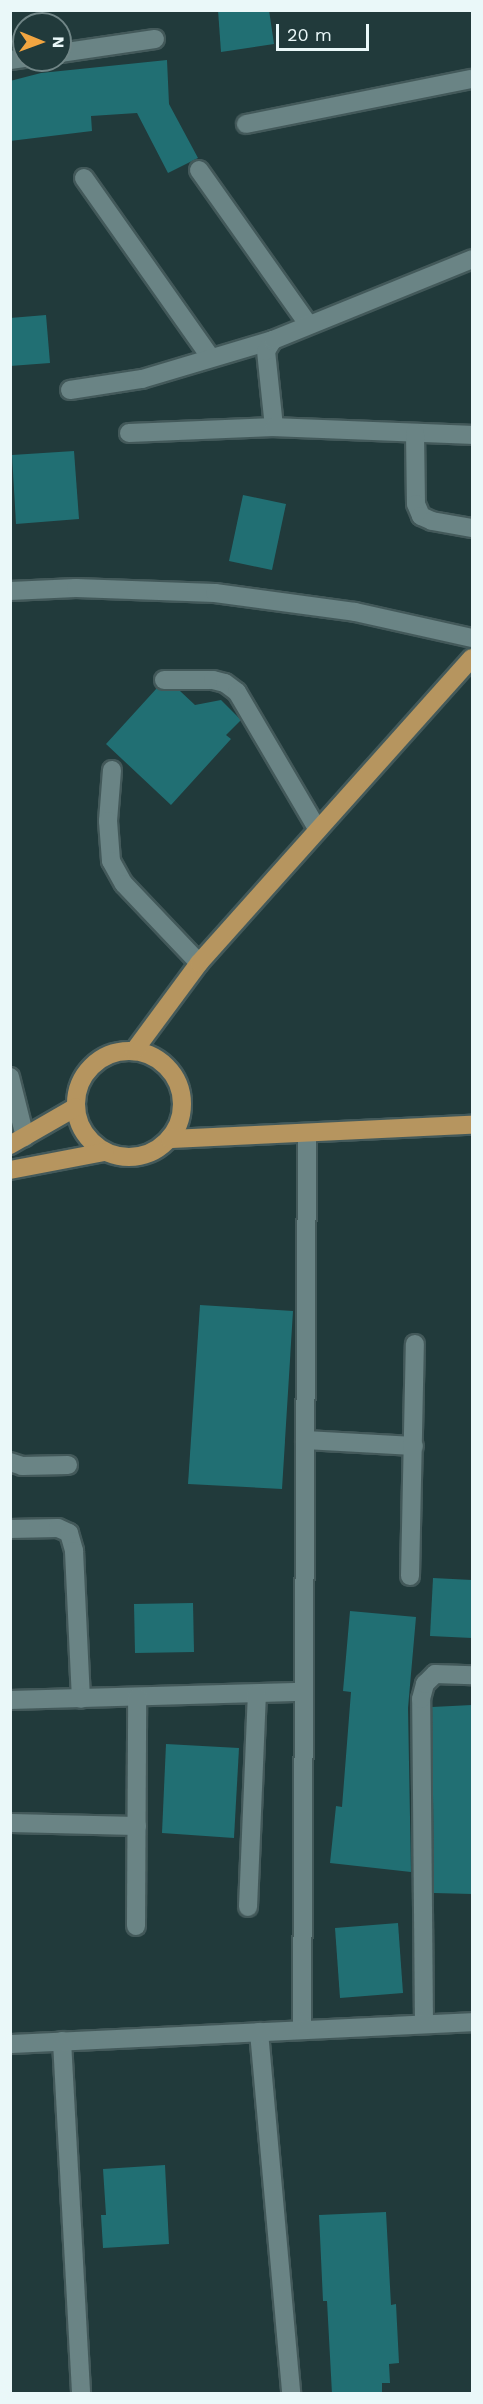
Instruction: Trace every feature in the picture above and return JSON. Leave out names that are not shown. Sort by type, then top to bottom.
[{"type":"main road","points":[[134,1051],[199,963],[472,658]]},
{"type":"main road","points":[[134,1051],[157,1059],[175,1076],[181,1092],[182,1108],[179,1124],[170,1139],[156,1150],[139,1157],[121,1157],[104,1152],[84,1133],[76,1107],[78,1089],[86,1072],[99,1060],[116,1052],[134,1051]]},
{"type":"main road","points":[[18,1141],[76,1107]]},
{"type":"main road","points":[[170,1139],[472,1125]]},
{"type":"main road","points":[[10,1170],[104,1152]]},
{"type":"street","points":[[72,51],[155,39]]},
{"type":"street","points":[[246,124],[472,78]]},
{"type":"street","points":[[199,170],[308,324]]},
{"type":"street","points":[[84,178],[211,358]]},
{"type":"street","points":[[70,390],[142,380],[273,340],[472,259]]},
{"type":"street","points":[[273,340],[266,351],[274,427]]},
{"type":"street","points":[[129,432],[274,427],[472,435]]},
{"type":"street","points":[[416,433],[416,504],[421,516],[432,521],[472,528]]},
{"type":"street","points":[[10,591],[76,588],[216,593],[355,612],[472,638]]},
{"type":"street","points":[[164,680],[213,680],[225,683],[237,692],[318,830]]},
{"type":"street","points":[[112,770],[108,821],[111,861],[124,884],[199,963]]},
{"type":"street","points":[[10,1077],[18,1141]]},
{"type":"street","points":[[302,2030],[307,1133]]},
{"type":"street","points":[[410,1576],[415,1344]]},
{"type":"street","points":[[305,1440],[414,1446]]},
{"type":"street","points":[[10,1462],[22,1466],[68,1465]]},
{"type":"street","points":[[10,1529],[58,1528],[69,1533],[74,1551],[81,1699]]},
{"type":"street","points":[[424,2024],[422,1699],[425,1684],[435,1674],[472,1675]]},
{"type":"street","points":[[10,1700],[304,1692]]},
{"type":"street","points":[[248,1907],[256,1694]]},
{"type":"street","points":[[136,1926],[137,1697]]},
{"type":"street","points":[[10,1823],[137,1826]]},
{"type":"street","points":[[10,2044],[472,2022]]},
{"type":"street","points":[[259,2032],[291,2394]]},
{"type":"street","points":[[62,2041],[81,2394]]},
{"type":"building","points":[[218,10],[269,10],[274,44],[221,52]]},
{"type":"building","points":[[167,60],[169,104],[198,158],[168,173],[137,113],[91,116],[92,131],[10,141],[10,81],[41,73],[72,72],[72,70]]},
{"type":"building","points":[[46,315],[50,363],[10,366],[10,318]]},
{"type":"building","points":[[74,451],[79,519],[16,524],[12,455]]},
{"type":"building","points":[[243,495],[286,504],[272,570],[229,561]]},
{"type":"building","points":[[157,688],[163,691],[180,691],[195,705],[221,700],[241,720],[226,735],[231,739],[171,805],[106,744]]},
{"type":"building","points":[[200,1305],[293,1311],[282,1489],[188,1484]]},
{"type":"building","points":[[433,1578],[472,1580],[472,1638],[430,1636]]},
{"type":"building","points":[[193,1603],[194,1652],[135,1653],[134,1604]]},
{"type":"building","points":[[350,1611],[416,1617],[408,1708],[411,1872],[330,1863],[336,1806],[342,1807],[351,1692],[343,1691]]},
{"type":"building","points":[[472,1705],[472,1894],[434,1893],[432,1707]]},
{"type":"building","points":[[166,1744],[239,1748],[234,1838],[162,1833]]},
{"type":"building","points":[[398,1923],[403,1993],[340,1998],[335,1928]]},
{"type":"building","points":[[165,2165],[169,2244],[103,2248],[101,2215],[106,2215],[103,2169]]},
{"type":"building","points":[[386,2212],[391,2305],[396,2304],[399,2363],[389,2364],[390,2383],[382,2383],[382,2393],[332,2394],[327,2301],[323,2301],[319,2215]]}]
